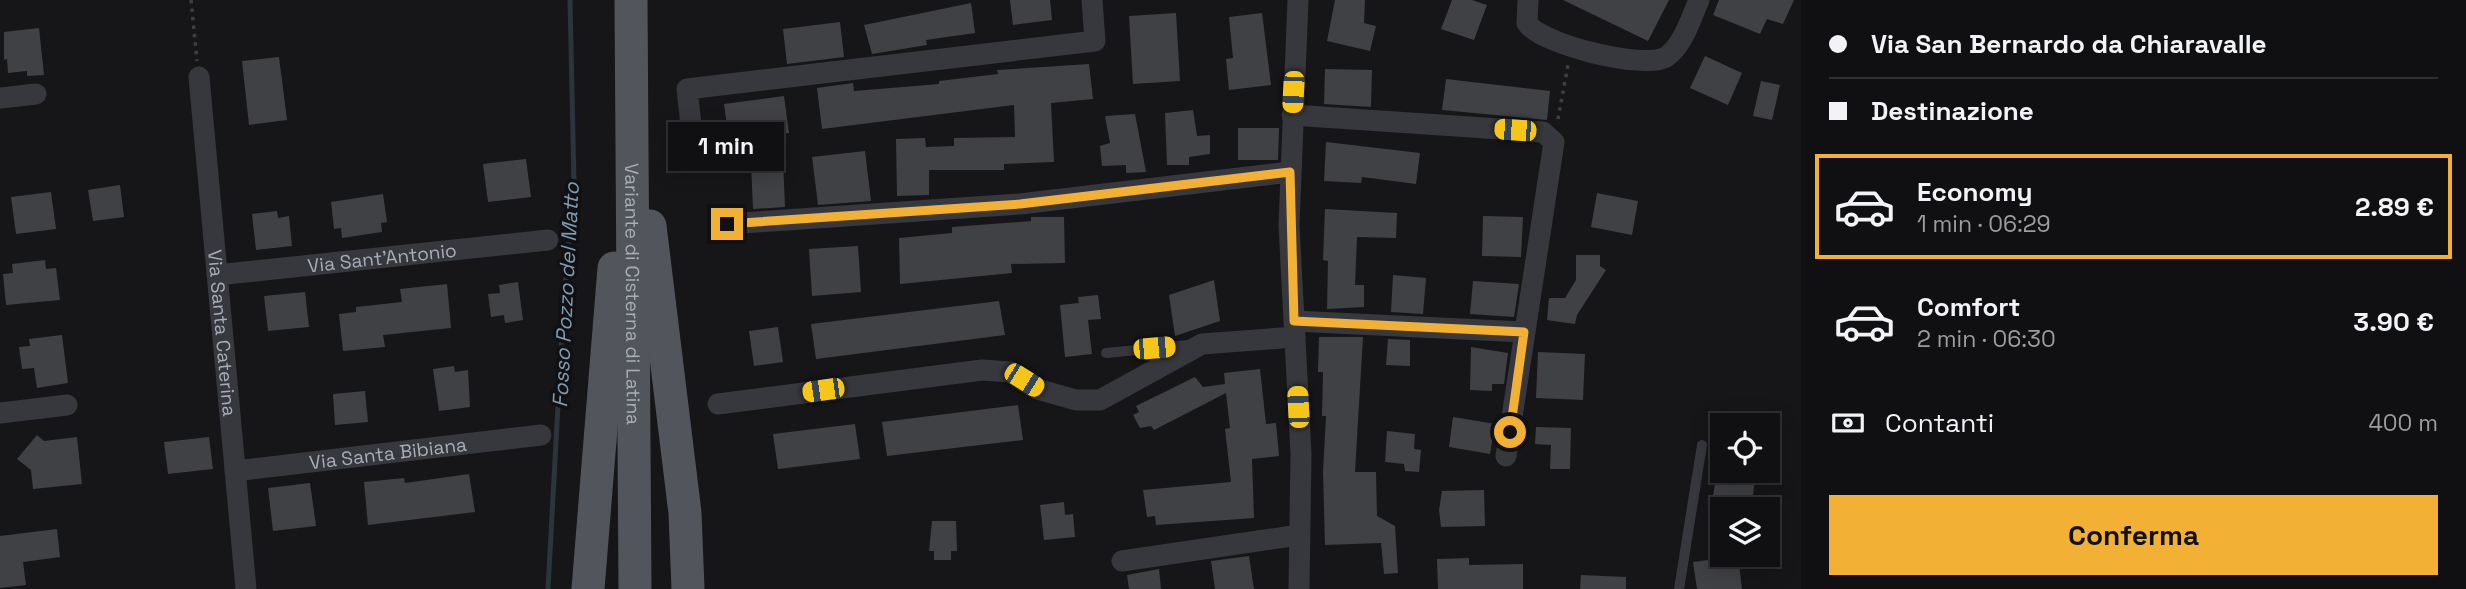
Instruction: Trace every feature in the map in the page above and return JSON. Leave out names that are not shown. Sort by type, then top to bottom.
[{"type":"main road","name":"Variante di Cisterna di Latina","points":[[631,0],[635,589]]},
{"type":"main road","points":[[588,589],[632,81]]},
{"type":"main road","points":[[632,81],[685,513],[688,589]]},
{"type":"street","points":[[694,151],[687,89],[1095,41],[1092,0]]},
{"type":"street","points":[[1298,0],[1290,172],[1294,329],[1301,454],[1299,589]]},
{"type":"street","points":[[1528,0],[1526,17],[1535,32],[1633,61],[1659,60],[1677,46],[1699,0]]},
{"type":"street","name":"Via Santa Caterina","points":[[199,77],[246,589]]},
{"type":"street","points":[[0,98],[36,94]]},
{"type":"street","points":[[1292,115],[1543,132],[1554,142],[1506,456]]},
{"type":"street","points":[[727,224],[1020,204],[1290,172]]},
{"type":"street","name":"Via Sant'Antonio","points":[[217,275],[548,240]]},
{"type":"street","points":[[718,404],[982,370],[1010,372],[1037,389],[1076,400],[1100,400],[1202,344],[1294,329],[1524,332]]},
{"type":"street","points":[[0,413],[67,405]]},
{"type":"street","name":"Via Santa Bibiana","points":[[236,471],[541,435]]},
{"type":"street","points":[[1122,561],[1299,535]]},
{"type":"lane","points":[[1105,352],[1202,344]]},
{"type":"lane","points":[[1679,589],[1702,445]]},
{"type":"path","points":[[191,0],[199,77]]},
{"type":"path","points":[[1554,142],[1572,45]]},
{"type":"building","points":[[1010,0],[1050,0],[1052,20],[1013,25]]},
{"type":"building","points":[[1335,0],[1365,0],[1364,23],[1376,26],[1370,51],[1327,41]]},
{"type":"building","points":[[1452,0],[1472,0],[1487,5],[1474,40],[1441,29]]},
{"type":"building","points":[[1563,0],[1669,0],[1648,41]]},
{"type":"building","points":[[1719,0],[1794,0],[1783,24],[1767,19],[1760,34],[1713,15]]},
{"type":"building","points":[[971,3],[975,33],[926,40],[927,45],[872,54],[864,25]]},
{"type":"building","points":[[1176,13],[1180,81],[1133,84],[1129,16]]},
{"type":"building","points":[[1262,13],[1271,85],[1229,90],[1226,59],[1233,58],[1229,17]]},
{"type":"building","points":[[840,22],[844,57],[787,64],[783,29]]},
{"type":"building","points":[[39,28],[44,75],[27,76],[27,71],[8,73],[7,59],[4,60],[4,32]]},
{"type":"building","points":[[1705,56],[1742,73],[1728,105],[1690,88]]},
{"type":"building","points":[[279,57],[287,120],[249,125],[242,61]]},
{"type":"building","points":[[1089,64],[1093,99],[1051,103],[1054,162],[1004,164],[1004,170],[929,170],[929,195],[897,196],[896,139],[925,138],[926,147],[954,146],[954,138],[1015,137],[1014,105],[822,129],[817,88],[853,83],[854,91],[939,84],[939,81],[998,74],[997,70]]},
{"type":"building","points":[[1325,69],[1372,70],[1371,107],[1324,104]]},
{"type":"building","points":[[1446,79],[1550,91],[1547,120],[1442,110]]},
{"type":"building","points":[[1761,81],[1780,85],[1772,120],[1753,116]]},
{"type":"building","points":[[784,96],[789,133],[729,140],[724,104]]},
{"type":"building","points":[[1193,110],[1197,136],[1210,135],[1210,154],[1189,157],[1189,165],[1167,165],[1165,113]]},
{"type":"building","points":[[1135,114],[1146,172],[1126,173],[1126,165],[1102,166],[1100,146],[1110,143],[1105,116]]},
{"type":"building","points":[[1238,128],[1279,128],[1278,160],[1238,160]]},
{"type":"building","points":[[1326,142],[1420,153],[1416,184],[1362,177],[1361,183],[1324,181]]},
{"type":"building","points":[[865,151],[871,201],[818,205],[812,157]]},
{"type":"building","points":[[526,159],[531,197],[488,202],[483,164]]},
{"type":"building","points":[[783,160],[785,207],[753,209],[751,163]]},
{"type":"building","points":[[120,185],[124,217],[93,221],[88,190]]},
{"type":"building","points":[[51,192],[56,229],[16,234],[11,197]]},
{"type":"building","points":[[1597,193],[1638,201],[1632,235],[1591,227]]},
{"type":"building","points":[[383,194],[387,222],[381,223],[382,232],[342,238],[341,228],[334,229],[331,202]]},
{"type":"building","points":[[1325,209],[1397,213],[1396,238],[1357,237],[1355,285],[1364,285],[1364,307],[1327,309],[1328,261],[1323,260]]},
{"type":"building","points":[[277,211],[278,218],[289,216],[292,246],[256,250],[252,214]]},
{"type":"building","points":[[1483,216],[1523,217],[1521,257],[1482,256]]},
{"type":"building","points":[[1031,217],[1064,217],[1065,263],[1011,264],[1012,273],[900,284],[899,238],[952,233],[952,227],[1031,221]]},
{"type":"building","points":[[858,246],[861,292],[812,296],[809,249]]},
{"type":"building","points":[[1576,255],[1600,255],[1600,266],[1606,270],[1577,315],[1575,324],[1547,320],[1549,298],[1565,298],[1576,280]]},
{"type":"building","points":[[45,260],[46,269],[56,268],[60,300],[6,305],[3,274],[13,273],[12,264]]},
{"type":"building","points":[[1393,275],[1426,278],[1423,314],[1391,312]]},
{"type":"building","points":[[1214,280],[1220,321],[1175,336],[1169,295]]},
{"type":"building","points":[[1473,281],[1519,284],[1514,317],[1470,314]]},
{"type":"building","points":[[518,282],[523,320],[505,323],[504,315],[491,317],[488,294],[500,293],[499,285]]},
{"type":"building","points":[[447,284],[451,328],[383,335],[385,347],[343,351],[339,314],[356,312],[356,307],[402,302],[400,289]]},
{"type":"building","points":[[305,292],[309,327],[268,331],[264,296]]},
{"type":"building","points":[[1098,295],[1101,319],[1088,320],[1092,354],[1065,357],[1060,305],[1079,303],[1078,297]]},
{"type":"building","points":[[999,301],[1005,335],[816,359],[811,324]]},
{"type":"building","points":[[778,327],[783,362],[754,366],[749,331]]},
{"type":"building","points":[[62,335],[68,383],[37,388],[34,368],[22,369],[19,347],[30,346],[29,339]]},
{"type":"building","points":[[1319,337],[1363,337],[1355,472],[1376,472],[1377,516],[1395,526],[1398,573],[1384,574],[1381,543],[1325,545],[1323,472],[1326,416],[1322,416],[1323,372],[1318,372]]},
{"type":"building","points":[[1388,339],[1410,340],[1410,366],[1386,365]]},
{"type":"building","points":[[1471,347],[1508,353],[1504,384],[1492,384],[1492,391],[1470,390]]},
{"type":"building","points":[[1538,352],[1585,354],[1583,400],[1536,398]]},
{"type":"building","points":[[454,366],[455,372],[468,370],[470,407],[439,411],[433,369]]},
{"type":"building","points":[[1260,369],[1266,424],[1276,423],[1279,456],[1252,459],[1254,518],[1156,525],[1155,516],[1147,517],[1143,490],[1231,482],[1225,429],[1230,428],[1226,393],[1154,430],[1151,426],[1140,428],[1133,415],[1139,412],[1136,406],[1195,377],[1203,387],[1225,384],[1224,373]]},
{"type":"building","points":[[365,391],[368,422],[335,425],[333,394]]},
{"type":"building","points":[[1018,405],[1023,440],[887,456],[882,422]]},
{"type":"building","points":[[1453,417],[1495,424],[1490,454],[1449,447]]},
{"type":"building","points":[[855,424],[860,459],[778,469],[773,434]]},
{"type":"building","points":[[1536,427],[1571,428],[1570,469],[1550,469],[1551,445],[1535,444]]},
{"type":"building","points":[[1387,431],[1415,434],[1414,449],[1421,450],[1419,472],[1405,471],[1404,464],[1385,462]]},
{"type":"building","points":[[37,435],[44,441],[77,437],[82,484],[33,489],[31,470],[17,459]]},
{"type":"building","points":[[209,437],[213,469],[168,474],[164,442]]},
{"type":"building","points":[[469,474],[475,512],[368,525],[364,482],[404,478],[405,483]]},
{"type":"building","points":[[310,483],[316,526],[273,531],[268,488]]},
{"type":"building","points":[[1715,483],[1755,483],[1753,497],[1713,497]]},
{"type":"building","points":[[1484,490],[1485,526],[1441,527],[1439,510],[1442,491]]},
{"type":"building","points":[[1064,502],[1065,515],[1073,514],[1075,537],[1044,540],[1040,505]]},
{"type":"building","points":[[932,521],[956,521],[957,551],[951,551],[951,560],[934,560],[934,551],[929,551]]},
{"type":"building","points":[[57,529],[60,557],[23,562],[26,585],[0,588],[0,536]]},
{"type":"building","points":[[1249,556],[1254,589],[1215,589],[1211,561]]},
{"type":"building","points":[[1469,558],[1469,565],[1523,564],[1523,589],[1438,589],[1437,559]]},
{"type":"building","points":[[1710,560],[1710,567],[1739,567],[1742,589],[1697,589],[1693,562]]},
{"type":"building","points":[[1159,569],[1161,589],[1129,589],[1127,575]]},
{"type":"building","points":[[1581,575],[1626,577],[1626,589],[1580,589]]},
{"type":"waterway","name":"Fosso Pozzo del Matto","points":[[548,589],[563,313],[574,182],[570,0]]},
{"type":"route","points":[[727,224],[1020,204],[1290,172],[1289,225],[1294,321],[1524,332],[1510,432]]}]
